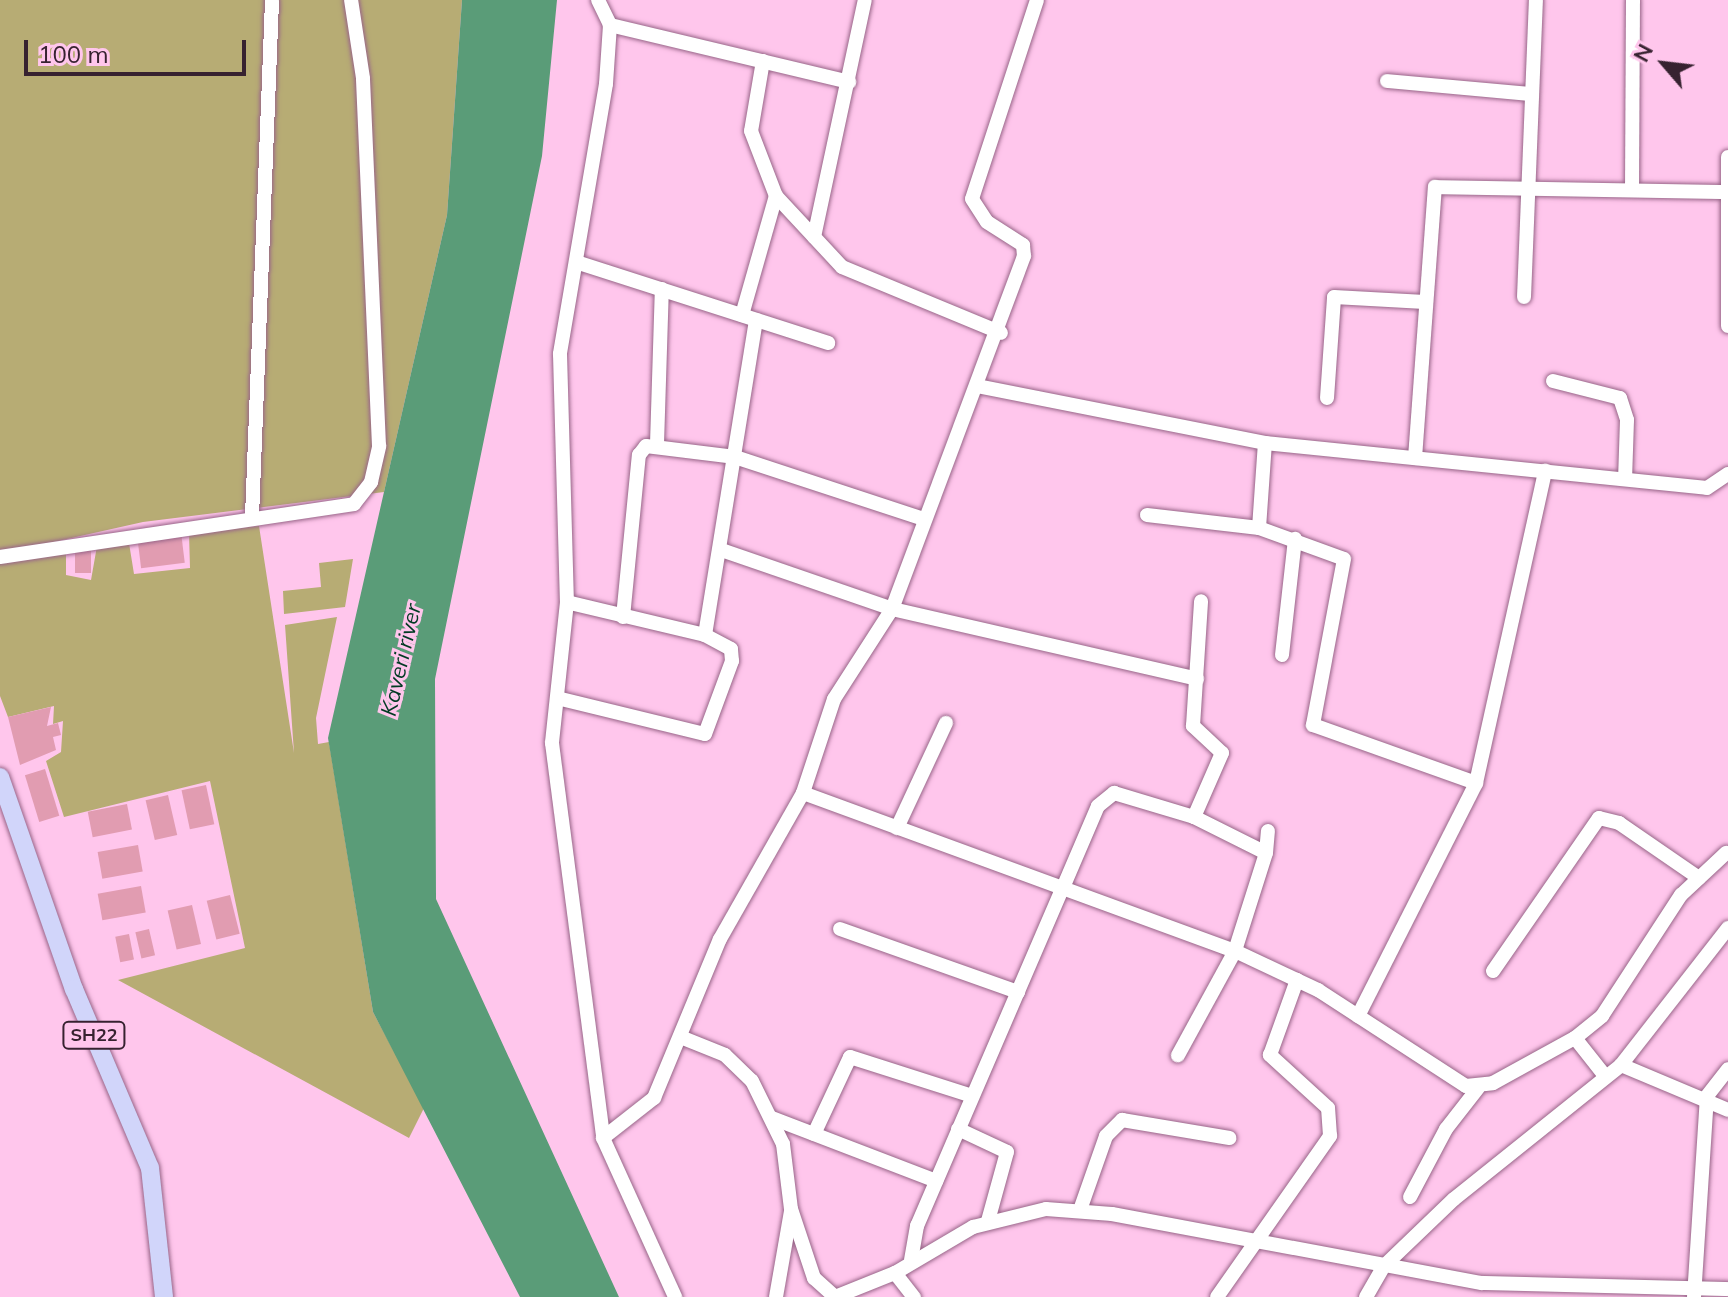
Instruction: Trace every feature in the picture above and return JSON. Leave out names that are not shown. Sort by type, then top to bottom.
[{"type":"main road","name":"SH22","points":[[0,777],[74,989],[150,1168],[164,1297]]},
{"type":"street","points":[[252,517],[272,0]]},
{"type":"street","points":[[0,557],[354,504],[371,482],[379,446],[363,78],[351,0]]},
{"type":"street","points":[[598,0],[610,25],[560,354],[567,602],[557,698],[555,782],[566,814],[603,1138],[675,1297]]},
{"type":"street","points":[[814,237],[865,0]]},
{"type":"street","points":[[603,1138],[647,1108],[683,1038],[720,939],[803,793],[834,699],[892,609],[924,519],[1001,333],[1023,245],[976,211],[973,186],[1037,0]]},
{"type":"street","points":[[1524,297],[1526,187],[1536,0]]},
{"type":"street","points":[[1632,189],[1633,0]]},
{"type":"street","points":[[610,25],[849,82]]},
{"type":"street","points":[[763,61],[751,131],[776,196],[814,237],[862,278],[1001,333]]},
{"type":"street","points":[[1387,81],[1531,94]]},
{"type":"street","points":[[1728,157],[1728,326]]},
{"type":"street","points":[[1415,458],[1435,187],[1727,192]]},
{"type":"street","points":[[705,635],[724,551],[749,318],[776,196]]},
{"type":"street","points":[[576,262],[828,343]]},
{"type":"street","points":[[657,444],[662,289]]},
{"type":"street","points":[[1327,398],[1334,297],[1425,302]]},
{"type":"street","points":[[1553,381],[1620,398],[1627,420],[1625,479]]},
{"type":"street","points":[[977,386],[1265,443],[1707,488],[1728,474]]},
{"type":"street","points":[[1259,528],[1265,443]]},
{"type":"street","points":[[623,617],[639,455],[657,444],[735,457],[924,519]]},
{"type":"street","points":[[1358,1016],[1476,783],[1545,471]]},
{"type":"street","points":[[1147,515],[1259,528],[1334,551],[1346,569],[1313,725],[1476,783]]},
{"type":"street","points":[[1282,655],[1295,539]]},
{"type":"street","points":[[724,551],[892,609],[1197,679]]},
{"type":"street","points":[[1194,817],[1222,753],[1215,740],[1196,733],[1201,601]]},
{"type":"street","points":[[557,698],[705,734],[732,661],[731,649],[705,635],[567,602]]},
{"type":"street","points":[[897,828],[946,723]]},
{"type":"street","points":[[803,793],[1235,951],[1297,980],[1478,1088]]},
{"type":"street","points":[[911,1260],[936,1181],[1098,806],[1114,793],[1194,817],[1266,853]]},
{"type":"street","points":[[1493,971],[1599,818],[1619,823],[1699,878]]},
{"type":"street","points":[[1178,1055],[1235,951],[1266,853],[1268,831]]},
{"type":"street","points":[[1410,1197],[1446,1129],[1478,1088],[1575,1038],[1602,1016],[1659,923],[1726,853]]},
{"type":"street","points":[[1366,1297],[1383,1267],[1486,1170],[1621,1065],[1728,928]]},
{"type":"street","points":[[840,929],[1018,992]]},
{"type":"street","points":[[1217,1297],[1291,1200],[1332,1121],[1328,1108],[1270,1055],[1297,980]]},
{"type":"street","points":[[683,1038],[739,1065],[772,1118],[783,1144],[791,1209],[814,1278],[835,1297],[895,1273],[911,1260],[988,1221],[1080,1210],[1383,1267],[1479,1290],[1694,1294],[1728,1289]]},
{"type":"street","points":[[1575,1038],[1605,1076]]},
{"type":"street","points":[[814,1134],[850,1057],[972,1096]]},
{"type":"street","points":[[1621,1065],[1707,1096],[1728,1110]]},
{"type":"street","points":[[1694,1294],[1707,1096],[1728,1069]]},
{"type":"street","points":[[772,1118],[936,1181]]},
{"type":"street","points":[[1080,1210],[1106,1136],[1122,1120],[1229,1138]]},
{"type":"street","points":[[958,1129],[1007,1152],[988,1221]]},
{"type":"street","points":[[776,1297],[791,1209]]},
{"type":"street","points":[[895,1273],[914,1297]]},
{"type":"shaded area","points":[[0,0],[462,0],[447,215],[384,492],[143,522],[0,554]]},
{"type":"shaded area","points":[[259,526],[294,753],[285,625],[337,617],[316,718],[318,744],[329,742],[373,1012],[424,1108],[409,1138],[118,980],[245,948],[210,781],[64,817],[46,761],[61,752],[63,721],[53,724],[54,706],[8,717],[0,696],[0,562],[66,551],[66,575],[91,580],[97,546],[129,543],[134,574],[190,568],[189,533]]},
{"type":"shaded area","points":[[353,559],[345,607],[284,614],[283,591],[321,587],[319,563]]},
{"type":"water","name":"Kaveri river","points":[[462,0],[557,0],[542,156],[435,679],[436,899],[619,1297],[520,1297],[373,1012],[328,738],[447,215]]},
{"type":"building","points":[[181,532],[185,563],[141,568],[137,537]]},
{"type":"building","points":[[91,540],[91,573],[75,573],[75,545]]},
{"type":"building","points":[[51,707],[47,726],[58,723],[61,735],[53,737],[56,750],[20,765],[8,717]]},
{"type":"building","points":[[45,769],[59,816],[39,822],[25,775]]},
{"type":"building","points":[[206,785],[214,824],[190,829],[182,790]]},
{"type":"building","points":[[168,795],[177,835],[155,840],[146,800]]},
{"type":"building","points":[[127,804],[132,830],[93,837],[88,812]]},
{"type":"building","points":[[138,845],[143,872],[102,879],[98,852]]},
{"type":"building","points":[[141,886],[146,913],[102,920],[98,894]]},
{"type":"building","points":[[230,895],[240,934],[216,940],[207,901]]},
{"type":"building","points":[[192,905],[201,944],[177,950],[168,911]]},
{"type":"building","points":[[149,929],[155,955],[141,958],[135,932]]},
{"type":"building","points":[[129,934],[134,960],[120,962],[115,937]]}]
